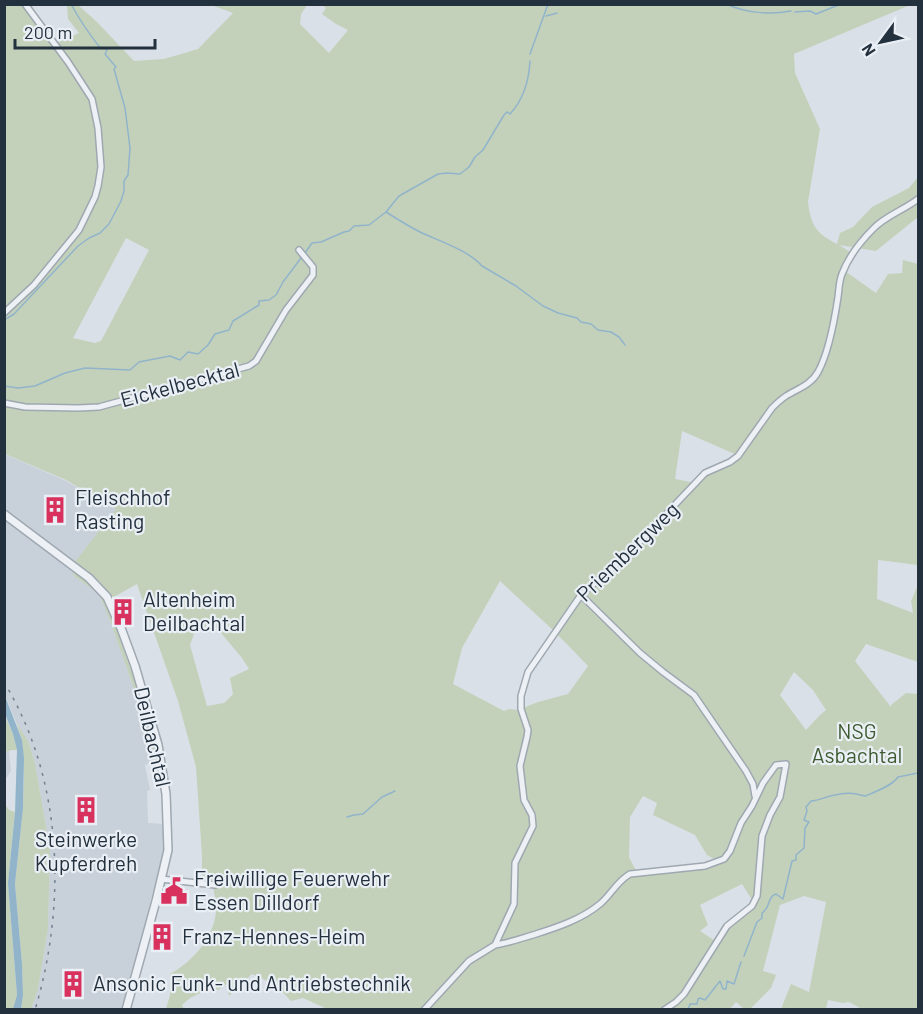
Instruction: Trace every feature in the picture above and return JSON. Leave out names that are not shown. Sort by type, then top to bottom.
[{"type":"street","points":[[4,313],[34,285],[75,237],[91,209],[99,186],[101,159],[95,106],[56,45],[25,4]]},
{"type":"street","name":"Priembergweg","points":[[495,945],[514,904],[515,863],[533,826],[532,815],[524,800],[520,766],[528,730],[521,708],[521,696],[528,672],[581,595],[631,551],[705,473],[738,456],[778,402],[815,377],[829,340],[841,276],[857,249],[875,226],[918,199]]},
{"type":"street","name":"Eickelbecktal","points":[[4,403],[25,407],[93,408],[249,366],[255,362],[286,310],[313,275],[313,267],[299,250]]},
{"type":"street","name":"Deilbachtal","points":[[4,514],[89,578],[107,597],[132,658],[158,745],[166,794],[168,850],[126,1010]]},
{"type":"street","points":[[581,595],[640,653],[694,695],[749,776],[756,798]]},
{"type":"street","points":[[424,1010],[469,961],[495,945],[512,942],[568,923],[587,913],[601,903],[630,874],[705,866],[722,861],[728,855],[741,823],[763,783],[779,764],[786,764],[780,797],[762,836],[757,897],[752,906],[727,926],[684,994],[664,1010]]},
{"type":"street","points":[[161,879],[215,885]]},
{"type":"shaded area","points":[[4,454],[66,481],[116,509],[74,563],[5,509]]},
{"type":"shaded area","points":[[4,517],[71,567],[74,576],[99,594],[137,697],[153,762],[145,765],[150,790],[147,791],[148,823],[164,824],[164,848],[124,1009],[31,1009],[38,989],[48,929],[50,850],[35,763],[28,741],[16,722],[5,695]]},
{"type":"shaded area","points":[[9,751],[11,771],[5,780],[5,752]]},
{"type":"green space","name":"NSG Asbachtal","points":[[4,5],[29,5],[56,43],[79,33],[68,19],[67,5],[78,5],[134,61],[164,59],[198,49],[233,13],[211,5],[305,5],[300,24],[329,53],[348,30],[322,14],[326,8],[322,5],[910,5],[794,54],[795,73],[820,129],[808,202],[813,223],[819,232],[837,244],[840,233],[853,227],[872,207],[909,188],[918,177],[918,217],[876,251],[839,245],[850,252],[842,269],[876,293],[888,274],[902,273],[903,260],[918,264],[918,565],[878,560],[877,599],[913,613],[911,601],[918,585],[918,662],[866,644],[855,661],[891,707],[906,693],[918,694],[918,1009],[862,1009],[849,1002],[828,1000],[826,1009],[781,1009],[791,984],[809,992],[826,902],[804,896],[780,905],[763,971],[776,975],[771,988],[750,1009],[744,1009],[736,1002],[729,1010],[327,1009],[303,998],[291,1001],[276,985],[252,974],[229,996],[227,984],[218,990],[211,988],[190,998],[182,1005],[184,1009],[166,1009],[170,995],[170,974],[194,956],[206,940],[214,922],[216,909],[212,883],[202,881],[196,767],[178,701],[137,584],[110,599],[94,579],[74,563],[116,509],[66,480],[5,454]],"holes":[[[126,238],[149,250],[101,341],[95,343],[73,338]],[[824,357],[822,367],[811,382],[772,409],[744,448],[766,413],[777,401],[812,377]],[[682,431],[740,455],[734,461],[706,474],[656,529],[619,565],[590,587],[556,633],[588,666],[568,694],[518,710],[504,711],[453,684],[462,648],[500,581],[554,631],[573,602],[589,585],[614,566],[684,494],[691,482],[675,479]],[[196,628],[217,628],[249,669],[230,678],[233,694],[224,703],[207,706],[190,645]],[[794,672],[813,690],[826,710],[806,730],[780,695]],[[643,796],[657,803],[653,815],[695,835],[707,855],[721,863],[706,867],[643,874],[636,871],[629,857],[630,817]],[[742,884],[754,903],[727,927],[717,942],[700,931],[708,925],[700,905]]]},
{"type":"green space","points":[[71,567],[100,592],[108,605],[146,712],[157,759],[153,762],[137,697],[99,594],[74,576]]},
{"type":"green space","points":[[4,714],[13,734],[17,750],[5,752]]},
{"type":"green space","points":[[16,722],[28,741],[35,763],[50,850],[48,929],[38,989],[31,1009],[21,1009],[22,964],[15,884],[24,775],[22,740]]},
{"type":"green space","points":[[4,803],[9,810],[15,812],[8,883],[17,995],[13,1010],[4,1009]]},
{"type":"water","points":[[5,696],[22,740],[24,758],[23,808],[15,884],[22,964],[21,1009],[13,1009],[17,995],[8,883],[15,812],[17,750],[5,714]]},
{"type":"waterway","points":[[4,320],[14,314],[78,246],[100,233],[109,224],[121,201],[124,181],[128,175],[130,148],[125,108],[114,69],[116,67],[105,54],[107,50],[101,49],[71,4]]},
{"type":"waterway","points":[[530,54],[548,4]]},
{"type":"waterway","points":[[726,4],[758,12],[791,11]]},
{"type":"waterway","points":[[795,12],[810,11],[816,14],[841,4]]},
{"type":"waterway","points":[[546,16],[557,13]]},
{"type":"waterway","points":[[305,253],[312,243],[321,242],[349,231],[354,226],[369,225],[386,212],[399,196],[438,174],[460,174],[469,167],[483,150],[504,115],[507,112],[510,114],[522,96],[530,61]]},
{"type":"waterway","points":[[386,212],[416,230],[469,255],[543,306],[591,324],[598,330],[611,332],[625,345]]},
{"type":"waterway","points":[[4,386],[18,388],[35,386],[65,373],[85,368],[130,370],[139,362],[170,356],[180,360],[188,352],[198,354],[215,334],[229,330],[233,321],[259,305],[259,301],[269,300],[276,295],[301,258]]},
{"type":"waterway","points":[[744,956],[757,922],[762,918],[762,913],[767,908],[771,897],[776,894],[783,899],[792,861],[796,860],[796,855],[804,848],[805,828],[809,822],[804,820],[806,807],[811,801],[843,793],[865,796],[888,786],[898,777],[918,773]]},
{"type":"waterway","points":[[347,817],[363,814],[382,797],[395,791]]},
{"type":"waterway","points":[[688,1010],[690,1004],[697,1004],[698,999],[705,1000],[720,981],[723,989],[726,989],[727,981],[734,984],[741,962]]},
{"type":"railway","points":[[4,682],[24,720],[38,759],[48,800],[54,842],[55,885],[52,927],[35,1010]]},
{"type":"place","name":"Fleischhof Rasting","points":[[55,510]]},
{"type":"place","name":"Altenheim Deilbachtal","points":[[123,612]]},
{"type":"place","name":"Steinwerke Kupferdreh","points":[[86,810]]},
{"type":"place","name":"Freiwillige Feuerwehr Essen Dilldorf","points":[[174,891]]},
{"type":"place","name":"Franz-Hennes-Heim","points":[[162,937]]},
{"type":"place","name":"Ansonic Funk- und Antriebstechnik","points":[[73,984]]}]
